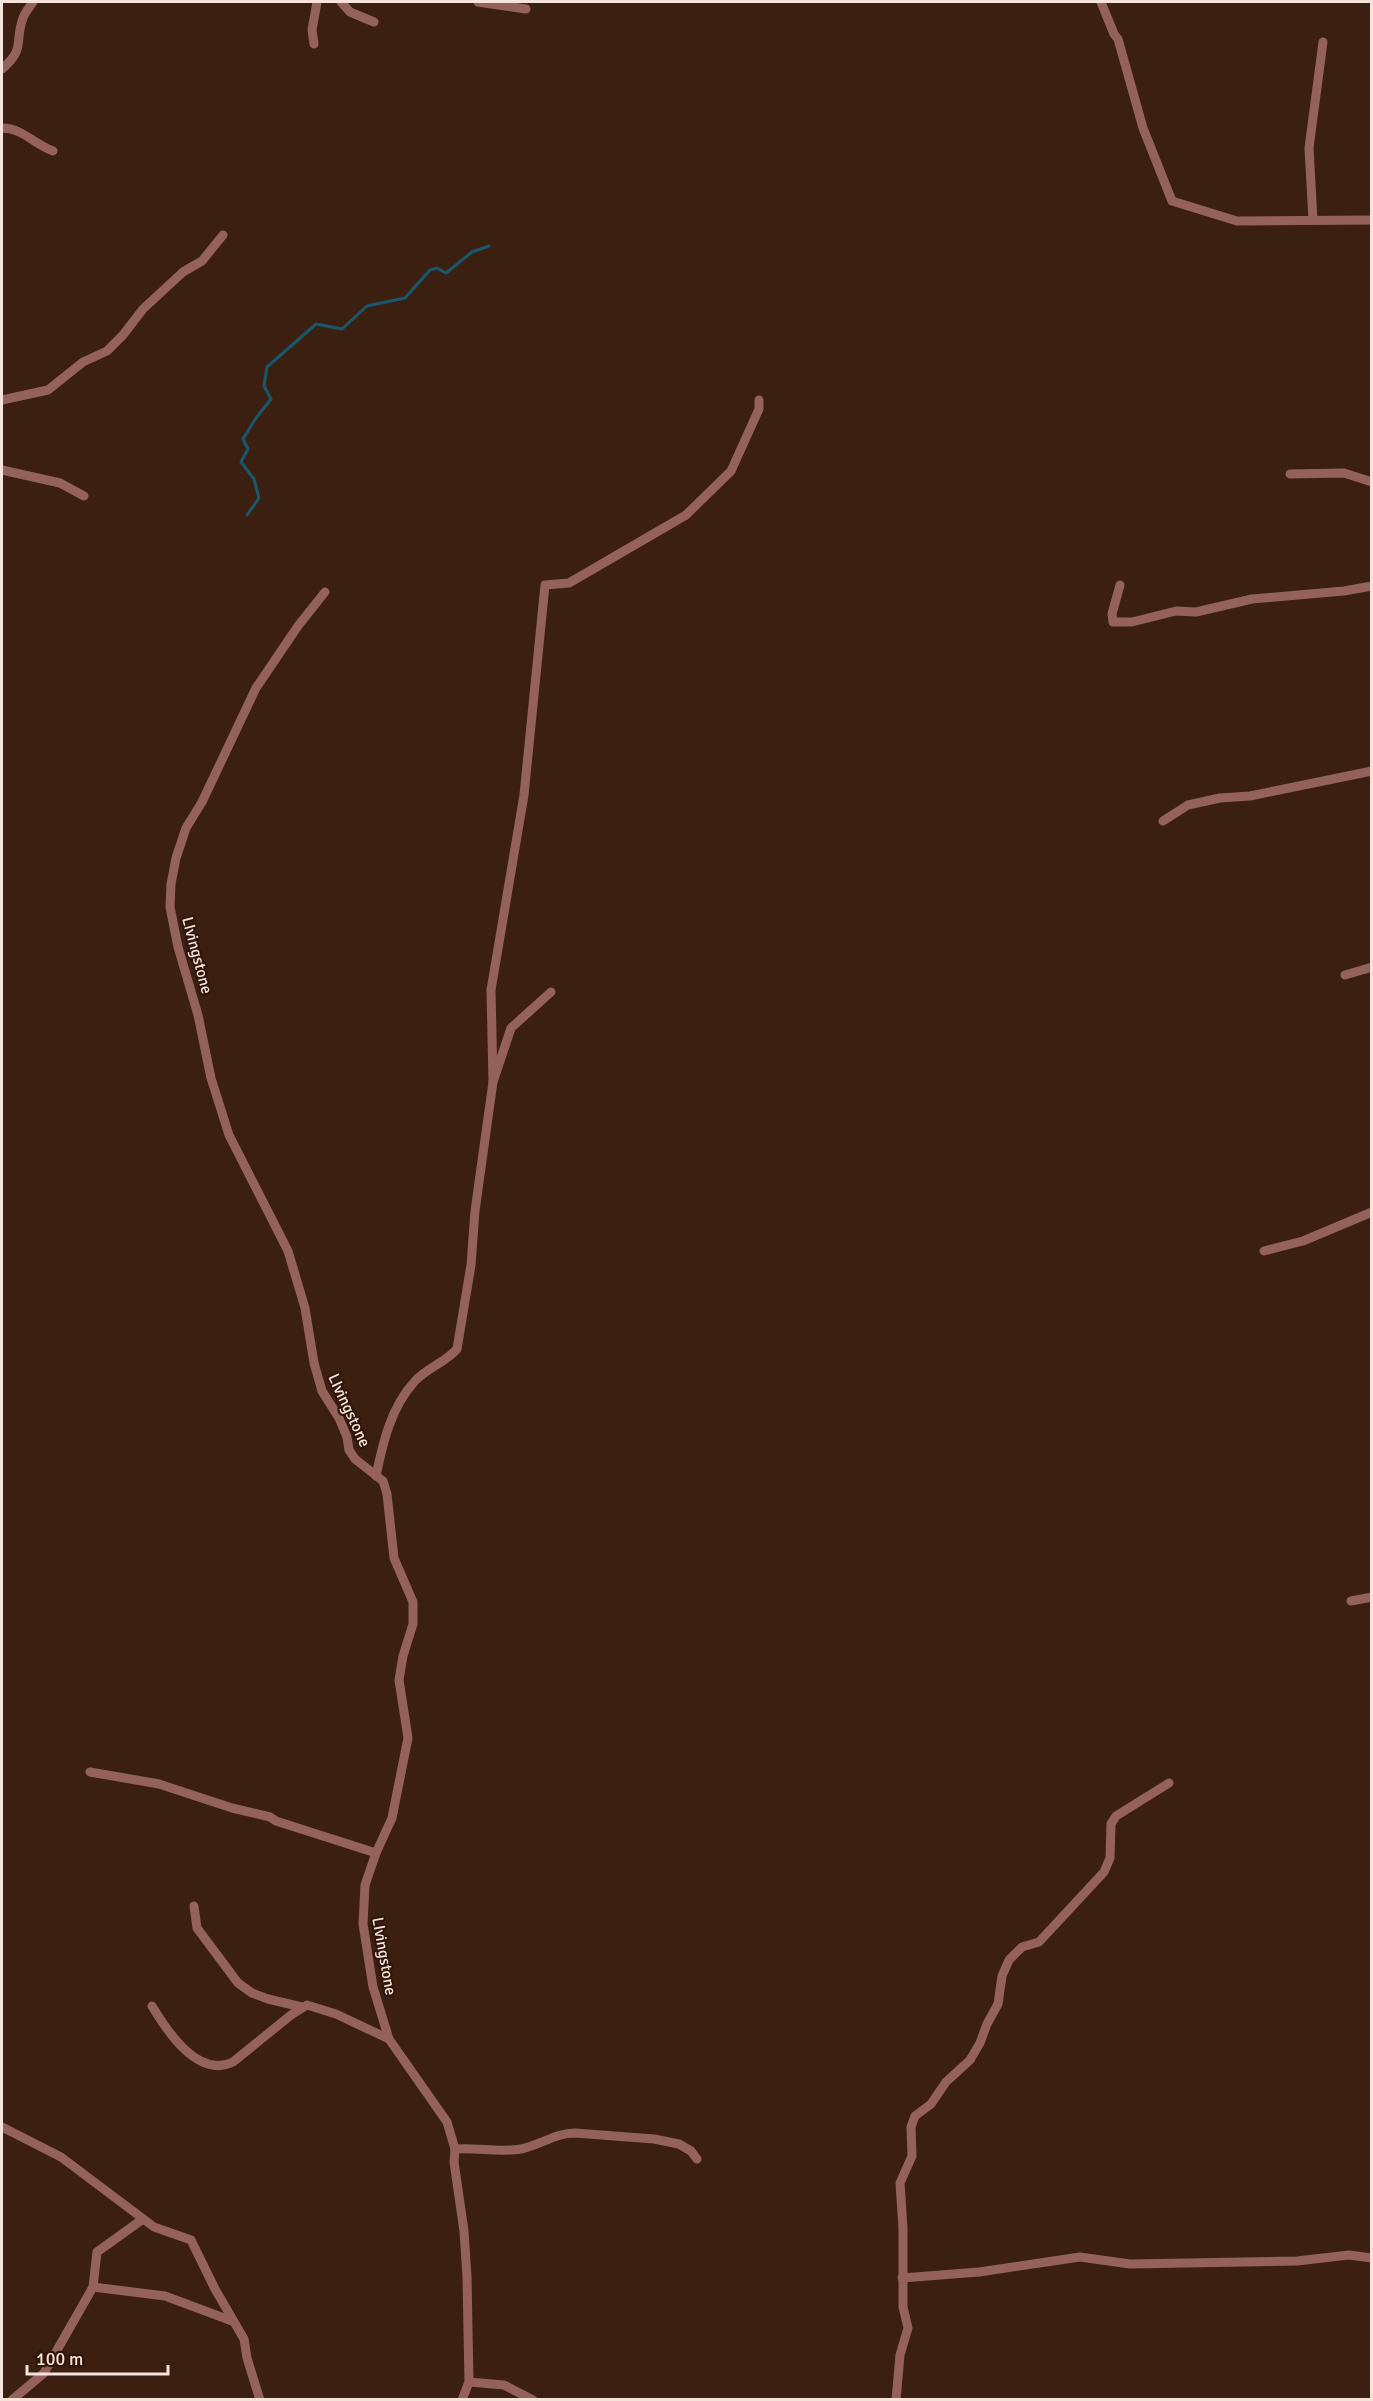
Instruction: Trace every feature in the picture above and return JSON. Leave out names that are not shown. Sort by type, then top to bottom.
[{"type":"street","points":[[2,69],[12,60],[18,50],[23,16],[33,2]]},
{"type":"street","points":[[314,44],[312,30],[317,2]]},
{"type":"street","points":[[341,2],[350,12],[375,22]]},
{"type":"street","points":[[478,2],[526,9]]},
{"type":"street","points":[[1101,2],[1118,39],[1143,128],[1172,201],[1237,221],[1371,220]]},
{"type":"street","points":[[1313,220],[1309,148],[1323,42]]},
{"type":"street","points":[[2,128],[14,128],[40,146],[53,151]]},
{"type":"street","points":[[2,400],[48,390],[83,362],[107,351],[143,309],[183,272],[202,261],[223,236]]},
{"type":"street","points":[[376,1476],[390,1422],[400,1400],[416,1380],[457,1349],[471,1265],[475,1211],[493,1082],[491,990],[524,795],[545,585],[569,583],[686,515],[731,471],[759,409],[759,400]]},
{"type":"street","points":[[2,471],[60,483],[84,496]]},
{"type":"street","points":[[1290,474],[1344,473],[1371,482]]},
{"type":"street","points":[[1120,585],[1113,622],[1132,622],[1176,611],[1196,612],[1252,599],[1344,591],[1371,586]]},
{"type":"street","name":"LIvingstone","points":[[326,591],[298,626],[256,688],[202,802],[186,828],[176,858],[171,884],[170,907],[178,947],[198,1015],[211,1078],[229,1136],[288,1251],[305,1308],[314,1363],[322,1391],[343,1428],[349,1450],[355,1459],[383,1481],[387,1494],[394,1558],[413,1602],[414,1612],[399,1680],[408,1738],[392,1818],[376,1853],[364,1894],[363,1924],[373,1987],[389,2039],[447,2122],[455,2149],[454,2162],[467,2277],[469,2382],[462,2400]]},
{"type":"street","points":[[1164,820],[1188,805],[1220,798],[1250,796],[1371,771]]},
{"type":"street","points":[[1346,975],[1371,967]]},
{"type":"street","points":[[493,1082],[511,1028],[550,992]]},
{"type":"street","points":[[1264,1251],[1316,1236],[1371,1212]]},
{"type":"street","points":[[1351,1601],[1371,1597]]},
{"type":"street","points":[[90,1773],[169,1787],[232,1808],[270,1816],[276,1821],[376,1853]]},
{"type":"street","points":[[896,2400],[897,2376],[908,2328],[903,2307],[903,2228],[900,2182],[912,2156],[911,2127],[915,2116],[931,2104],[946,2082],[970,2060],[998,2004],[1002,1976],[1009,1960],[1022,1947],[1039,1942],[1104,1872],[1110,1858],[1111,1824],[1116,1816],[1152,1791],[1169,1783]]},
{"type":"street","points":[[194,1906],[196,1928],[238,1983],[252,1993],[302,2007],[311,2006],[329,2011],[389,2039]]},
{"type":"street","points":[[152,2006],[171,2036],[179,2044],[204,2063],[219,2066],[233,2062],[302,2007]]},
{"type":"street","points":[[2,2127],[61,2157],[154,2227],[191,2240],[215,2289],[244,2339],[247,2358],[260,2400]]},
{"type":"street","points":[[455,2149],[518,2150],[564,2133],[575,2133],[654,2139],[679,2144],[691,2151],[697,2159]]},
{"type":"street","points":[[12,2400],[44,2373],[93,2287],[97,2252],[143,2219]]},
{"type":"street","points":[[902,2278],[980,2272],[1080,2257],[1130,2264],[1297,2261],[1349,2255],[1371,2258]]},
{"type":"street","points":[[93,2287],[165,2296],[233,2321]]},
{"type":"street","points":[[469,2382],[504,2385],[533,2400]]},
{"type":"waterway","points":[[247,515],[259,498],[254,479],[241,462],[248,449],[243,439],[271,399],[264,386],[267,367],[316,324],[342,329],[367,306],[405,298],[430,270],[437,268],[446,273],[472,252],[489,246]]}]
